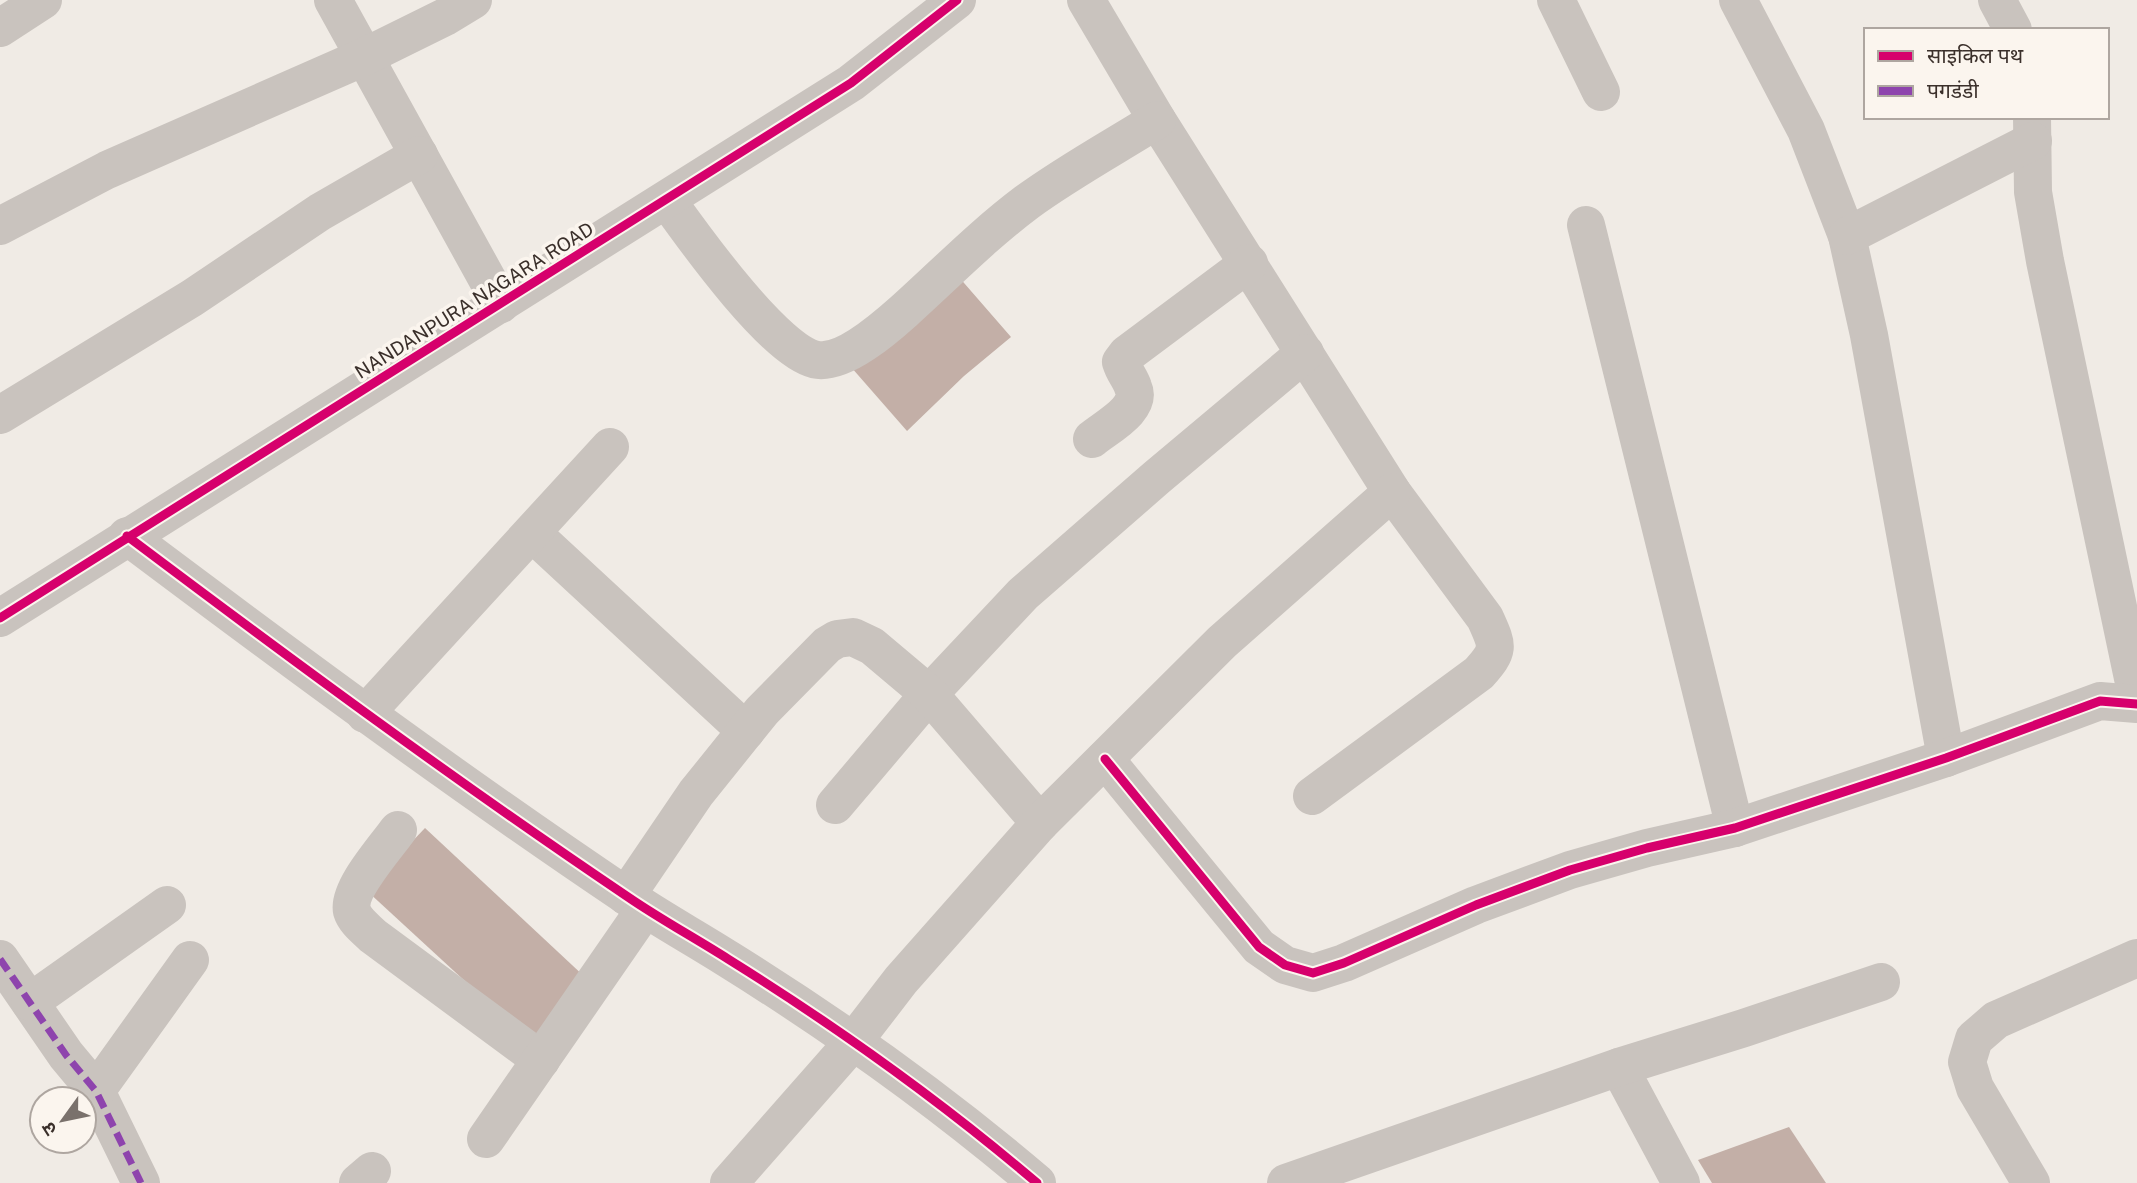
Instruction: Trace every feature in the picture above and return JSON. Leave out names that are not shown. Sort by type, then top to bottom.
[{"type":"street","points":[[1,25],[43,0]]},
{"type":"street","points":[[333,0],[501,304]]},
{"type":"street","points":[[0,226],[107,170],[364,57],[473,0]]},
{"type":"street","name":"NANDANPURA NAGARA ROAD","points":[[0,618],[851,83],[957,0]]},
{"type":"street","points":[[1086,0],[1157,120],[1392,492],[1485,618],[1496,642],[1494,656],[1479,673],[1312,796]]},
{"type":"street","points":[[1556,0],[1601,92]]},
{"type":"street","points":[[1738,0],[1806,130],[1847,236],[1880,390],[1946,758]]},
{"type":"street","points":[[1997,0],[2012,28]]},
{"type":"street","points":[[667,200],[708,258],[753,310],[795,350],[818,360],[845,355],[881,332],[982,238],[1029,201],[1157,120]]},
{"type":"street","points":[[1847,236],[2032,129],[2033,192],[2045,261],[2137,696]]},
{"type":"street","points":[[0,415],[192,298],[320,212],[419,155]]},
{"type":"street","points":[[1586,225],[1735,828]]},
{"type":"street","points":[[1092,439],[1132,407],[1134,388],[1123,371],[1121,362],[1126,354],[1248,264]]},
{"type":"street","points":[[835,805],[929,694],[1023,594],[1156,478],[1305,354]]},
{"type":"street","points":[[365,714],[610,447]]},
{"type":"street","points":[[729,1183],[854,1041],[901,980],[1040,823],[1223,642],[1392,492]]},
{"type":"street","points":[[532,533],[746,731]]},
{"type":"street","points":[[127,536],[454,778],[636,903],[729,959],[854,1041],[1016,1176]]},
{"type":"street","points":[[486,1139],[541,1060],[636,903],[696,793],[771,702],[827,645],[837,639],[853,637],[872,646],[929,694],[1040,823]]},
{"type":"street","points":[[1105,759],[1259,947],[1285,965],[1313,973],[1345,963],[1476,905],[1570,870],[1647,848],[1735,828],[1946,758],[2100,701],[2137,704]]},
{"type":"street","points":[[398,830],[358,886],[352,910],[358,922],[373,936],[541,1060]]},
{"type":"street","points":[[30,1002],[166,905]]},
{"type":"street","points":[[2020,1180],[1975,1088],[1967,1062],[1973,1039],[1996,1020],[2137,958]]},
{"type":"street","points":[[0,959],[66,1055],[91,1085]]},
{"type":"street","points":[[98,1088],[190,960]]},
{"type":"street","points":[[1286,1183],[1619,1067],[1881,982]]},
{"type":"street","points":[[1619,1067],[1681,1183]]},
{"type":"street","points":[[98,1095],[141,1183]]},
{"type":"building","points":[[951,268],[1011,337],[964,376],[907,431],[851,367]]},
{"type":"building","points":[[425,828],[587,979],[530,1041],[366,890]]},
{"type":"building","points":[[1789,1127],[1826,1183],[1712,1183],[1698,1160]]},
{"type":"marked path","points":[[0,959],[66,1055],[96,1091],[141,1183]]},
{"type":"cycle path","points":[[0,618],[851,83],[957,0]]},
{"type":"cycle path","points":[[127,536],[501,810],[640,905],[768,984],[887,1065],[1037,1183]]},
{"type":"cycle path","points":[[1105,759],[1259,947],[1285,965],[1313,973],[1344,963],[1476,905],[1570,870],[1647,848],[1735,828],[1946,758],[2100,701],[2137,704]]}]
